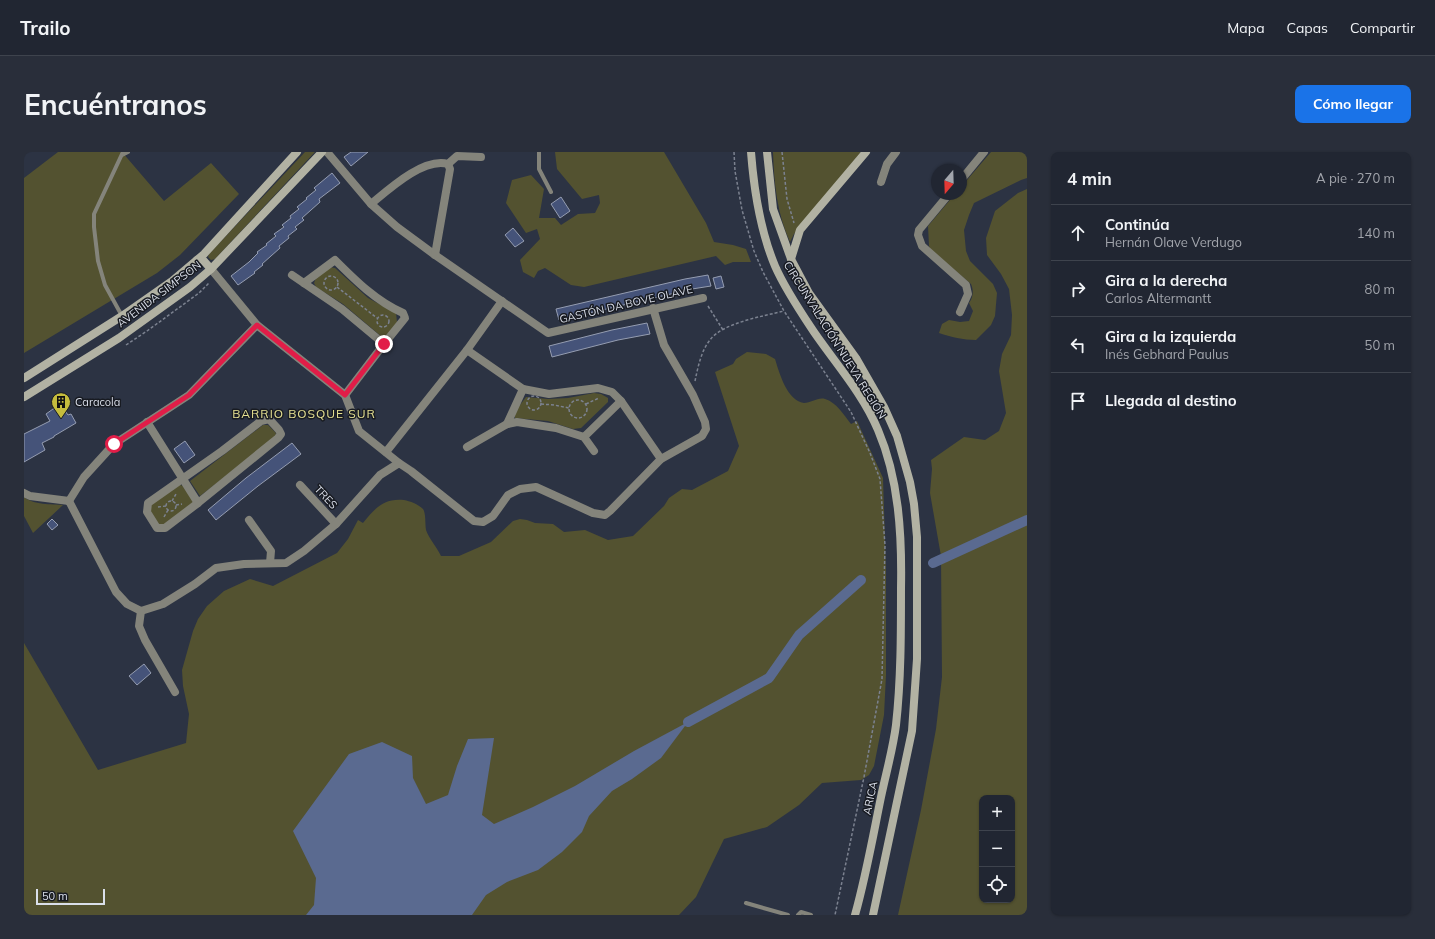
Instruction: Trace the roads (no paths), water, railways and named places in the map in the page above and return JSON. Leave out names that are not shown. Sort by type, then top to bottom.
[{"type":"main road","name":"AVENIDA SIMPSON","points":[[24,378],[122,316],[172,281],[197,260],[297,152]]},
{"type":"main road","name":"AVENIDA SIMPSON","points":[[24,397],[125,333],[178,297],[211,269],[322,152]]},
{"type":"main road","name":"CIRCUNVALACIÓN NUEVA REGIÓN","points":[[751,152],[761,227],[776,268],[814,331],[851,382],[870,413],[887,452],[898,508],[901,542],[899,684]]},
{"type":"main road","name":"CIRCUNVALACIÓN NUEVA REGIÓN","points":[[767,152],[773,209],[791,259],[810,293],[856,358],[884,406],[897,436],[910,482],[914,504],[917,537],[916,688],[910,738],[873,915]]},
{"type":"main road","points":[[791,259],[800,230],[866,152]]},
{"type":"main road","points":[[197,260],[203,260],[211,269]]},
{"type":"main road","name":"ARICA","points":[[855,915],[863,887],[896,728],[899,684]]},
{"type":"street","name":"GASTÓN DA BOVE OLAVE","points":[[327,152],[371,204],[397,227],[548,333],[703,298]]},
{"type":"street","points":[[881,182],[887,164],[896,152]]},
{"type":"street","points":[[967,172],[983,152]]},
{"type":"street","points":[[371,204],[415,171],[432,164],[448,164],[457,156],[481,157]]},
{"type":"street","points":[[435,255],[450,169],[448,164]]},
{"type":"street","points":[[944,200],[919,230],[918,235],[922,246],[966,285],[968,294],[960,312]]},
{"type":"street","points":[[304,283],[335,260],[363,288],[391,307],[403,313],[405,318],[345,395]]},
{"type":"street","points":[[211,269],[257,325],[345,395],[359,431],[474,521],[483,522],[493,516],[508,495],[520,489],[536,487],[593,513],[605,515],[661,459],[702,436],[706,429],[705,422],[693,395],[664,345],[654,308]]},
{"type":"street","points":[[292,275],[342,309],[384,344]]},
{"type":"street","points":[[386,452],[467,350],[502,301]]},
{"type":"street","points":[[69,501],[84,477],[114,444],[189,395],[257,325]]},
{"type":"street","points":[[467,350],[523,389],[549,394],[598,388],[612,392],[621,401],[661,459]]},
{"type":"street","points":[[507,424],[523,389]]},
{"type":"street","points":[[584,437],[621,401]]},
{"type":"street","points":[[269,419],[281,434],[198,503],[165,528],[157,528],[147,512],[148,503],[183,478],[222,452],[261,421],[269,419]]},
{"type":"street","points":[[147,422],[198,503]]},
{"type":"street","points":[[467,447],[507,424],[517,422],[532,423],[556,428],[584,437],[594,451]]},
{"type":"street","points":[[69,501],[116,592],[127,604],[140,611],[163,604],[195,584],[216,568],[244,564],[286,563],[304,551],[336,524],[380,475],[399,463]]},
{"type":"street","name":"TRES","points":[[300,485],[336,524]]},
{"type":"street","points":[[24,493],[30,496],[69,501]]},
{"type":"street","points":[[249,520],[271,551],[270,563]]},
{"type":"street","points":[[140,611],[140,626],[144,640],[175,692]]},
{"type":"lane","points":[[122,316],[105,285],[98,261],[94,214],[123,153],[128,152]]},
{"type":"lane","points":[[539,152],[539,169],[551,192]]},
{"type":"lane","points":[[870,413],[884,406]]},
{"type":"lane","points":[[746,902],[788,915]]},
{"type":"lane","points":[[798,915],[801,912],[811,915]]},
{"type":"water","points":[[688,722],[661,758],[632,779],[612,791],[589,816],[582,832],[562,852],[538,870],[507,882],[486,895],[472,915],[306,915],[314,905],[316,878],[293,831],[349,754],[382,742],[412,756],[413,778],[426,804],[448,795],[457,766],[468,739],[494,738],[482,815],[494,824],[575,786],[634,751]]},
{"type":"waterway","points":[[933,563],[1027,520]]},
{"type":"waterway","points":[[688,722],[769,678],[799,635],[861,580]]},
{"type":"place","name":"Caracola","points":[[61,419]]},
{"type":"district","name":"BARRIO BOSQUE SUR","points":[[304,413]]}]
